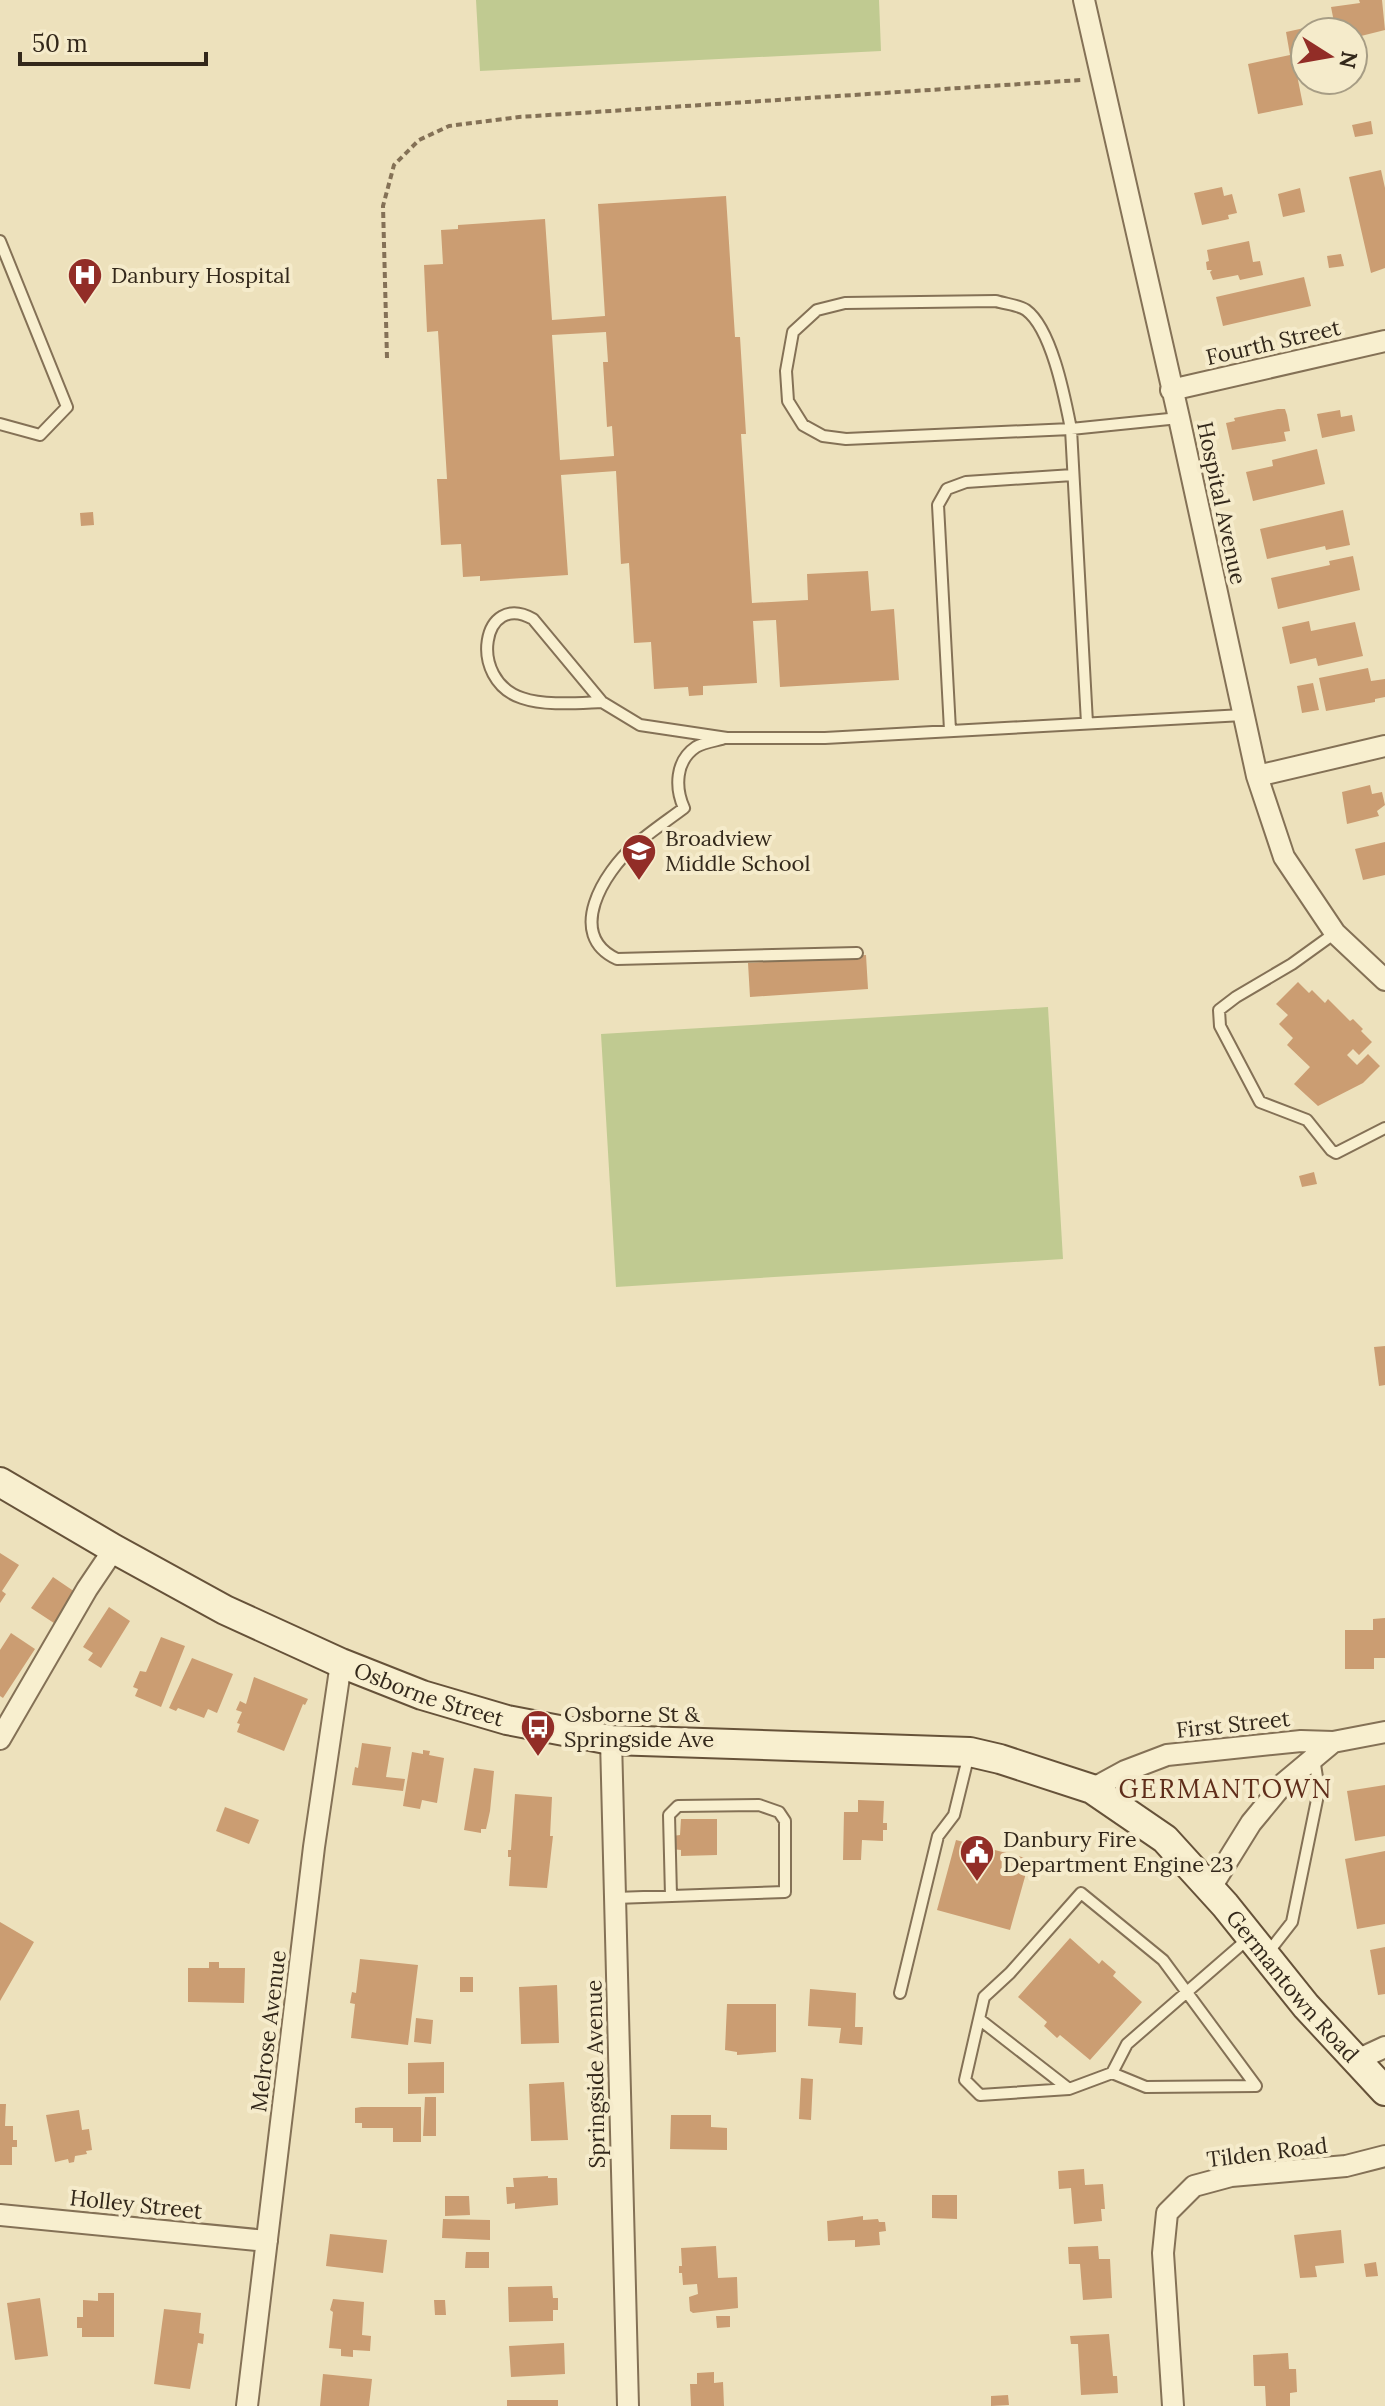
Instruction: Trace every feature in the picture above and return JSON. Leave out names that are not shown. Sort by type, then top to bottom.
[{"type":"main road","name":"Osborne Street","points":[[0,1482],[225,1610],[341,1663],[422,1695],[507,1720],[611,1740],[970,1752],[1000,1759]]},
{"type":"main road","name":"Germantown Road","points":[[1000,1759],[1092,1789],[1165,1839],[1306,2006],[1385,2091]]},
{"type":"street","name":"Hospital Avenue","points":[[1088,1],[1102,79],[1257,776],[1284,857],[1335,933],[1385,980]]},
{"type":"street","name":"Fourth Street","points":[[1171,390],[1385,341]]},
{"type":"street","points":[[1257,776],[1385,746]]},
{"type":"street","points":[[0,1739],[87,1589],[114,1549]]},
{"type":"street","name":"Melrose Avenue","points":[[247,2406],[314,1847],[341,1663]]},
{"type":"street","name":"First Street","points":[[1092,1789],[1125,1771],[1167,1755],[1301,1741],[1333,1742],[1385,1732]]},
{"type":"street","name":"Springside Avenue","points":[[611,1740],[628,2406]]},
{"type":"street","points":[[1210,1889],[1251,1823],[1284,1783],[1333,1742]]},
{"type":"street","points":[[1357,2060],[1385,2047]]},
{"type":"street","name":"Tilden Road","points":[[1173,2406],[1163,2253],[1167,2213],[1194,2186],[1231,2176],[1346,2166],[1385,2156]]},
{"type":"street","name":"Holley Street","points":[[0,2215],[267,2241]]},
{"type":"lane","points":[[0,241],[67,407],[40,435],[0,424]]},
{"type":"lane","points":[[1087,723],[1071,429],[1063,386],[1044,332],[1026,310],[996,301],[845,303],[817,310],[793,332],[786,371],[788,401],[803,425],[823,436],[846,439],[1071,429],[1179,418]]},
{"type":"lane","points":[[950,730],[938,505],[947,489],[966,482],[1073,475]]},
{"type":"lane","points":[[602,702],[524,699],[504,690],[491,674],[486,650],[488,633],[498,619],[509,614],[524,614],[533,619],[602,702],[640,725],[727,738],[825,738],[1243,715]]},
{"type":"lane","points":[[727,738],[696,747],[685,760],[677,779],[677,792],[684,808],[632,847],[598,891],[592,918],[596,944],[617,959],[857,953]]},
{"type":"lane","points":[[1335,933],[1219,1010],[1220,1026],[1260,1102],[1307,1120],[1331,1150],[1336,1153],[1385,1128]]},
{"type":"lane","points":[[900,1993],[938,1836],[954,1815],[970,1752]]},
{"type":"lane","points":[[1112,2073],[1146,2087],[1256,2086],[1187,1991],[1163,1960],[1081,1893],[1010,1973],[984,1997],[965,2080],[980,2095],[1069,2089],[1112,2073],[1127,2044],[1187,1991],[1292,1922],[1319,1790],[1314,1756]]},
{"type":"lane","points":[[615,1898],[785,1892],[785,1821],[779,1812],[759,1805],[678,1806],[669,1815],[671,1896]]},
{"type":"lane","points":[[979,2019],[1069,2089]]},
{"type":"path","points":[[387,358],[383,206],[394,165],[419,140],[449,126],[519,117],[1102,79]]},
{"type":"green space","points":[[476,0],[879,0],[881,51],[480,71]]},
{"type":"green space","points":[[1048,1007],[1063,1259],[616,1287],[601,1034]]},
{"type":"building","points":[[1359,0],[1382,0],[1385,30],[1369,34],[1369,16],[1333,16],[1331,7],[1360,3]]},
{"type":"building","points":[[1289,55],[1289,96],[1301,96],[1303,105],[1258,114],[1248,64]]},
{"type":"building","points":[[1371,121],[1373,134],[1355,137],[1352,125]]},
{"type":"building","points":[[1381,170],[1385,188],[1385,268],[1371,273],[1349,177]]},
{"type":"building","points":[[1222,187],[1224,196],[1232,194],[1237,213],[1228,215],[1229,219],[1202,225],[1194,193]]},
{"type":"building","points":[[1300,188],[1305,212],[1283,217],[1278,194]]},
{"type":"building","points":[[726,196],[735,337],[740,337],[746,434],[741,434],[752,603],[808,600],[807,574],[868,571],[871,611],[894,609],[899,680],[780,687],[776,620],[753,621],[757,683],[703,686],[703,695],[689,696],[688,687],[654,689],[651,642],[634,643],[629,563],[621,564],[616,471],[561,475],[568,575],[480,581],[480,576],[463,577],[461,544],[441,545],[437,479],[447,479],[438,331],[427,332],[424,265],[443,264],[441,230],[458,229],[458,225],[545,219],[552,320],[605,316],[598,204]],"holes":[[[606,332],[608,362],[603,362],[607,427],[612,426],[614,456],[560,460],[552,335]]]},
{"type":"building","points":[[1249,241],[1253,262],[1260,261],[1263,275],[1240,280],[1238,275],[1213,280],[1212,270],[1207,270],[1207,250]]},
{"type":"building","points":[[1341,254],[1344,266],[1329,268],[1327,256]]},
{"type":"building","points":[[1304,277],[1311,306],[1223,326],[1216,297]]},
{"type":"building","points":[[1285,409],[1287,415],[1290,431],[1284,432],[1286,441],[1232,450],[1226,423],[1235,421],[1234,418]]},
{"type":"building","points":[[1340,410],[1341,417],[1352,415],[1355,431],[1322,438],[1317,414]]},
{"type":"building","points":[[1317,449],[1325,484],[1253,501],[1246,472],[1273,466],[1272,460]]},
{"type":"building","points":[[1343,510],[1350,545],[1326,550],[1325,546],[1267,559],[1260,529]]},
{"type":"building","points":[[93,512],[94,525],[81,526],[80,513]]},
{"type":"building","points":[[1353,556],[1360,590],[1278,609],[1271,578],[1330,565],[1329,561]]},
{"type":"building","points":[[1309,621],[1311,631],[1355,622],[1363,656],[1318,666],[1316,658],[1290,664],[1282,627]]},
{"type":"building","points":[[1368,668],[1371,681],[1385,679],[1385,697],[1375,699],[1375,702],[1326,711],[1319,678]]},
{"type":"building","points":[[1313,683],[1319,710],[1302,713],[1297,686]]},
{"type":"building","points":[[1370,785],[1372,794],[1382,792],[1385,805],[1377,811],[1379,816],[1347,824],[1342,792]]},
{"type":"building","points":[[1385,842],[1385,875],[1363,880],[1355,849]]},
{"type":"building","points":[[866,955],[868,989],[750,997],[748,963]]},
{"type":"building","points":[[1298,982],[1325,1003],[1328,999],[1350,1021],[1353,1019],[1372,1042],[1359,1055],[1353,1049],[1347,1055],[1357,1065],[1368,1054],[1380,1066],[1363,1083],[1318,1106],[1294,1084],[1310,1067],[1287,1045],[1293,1038],[1279,1024],[1288,1015],[1276,1004]]},
{"type":"building","points":[[1314,1172],[1317,1184],[1302,1187],[1299,1176]]},
{"type":"building","points":[[1385,1346],[1385,1385],[1379,1386],[1374,1347]]},
{"type":"building","points":[[0,1553],[19,1565],[2,1591],[6,1594],[0,1603]]},
{"type":"building","points":[[53,1577],[78,1594],[57,1625],[31,1608]]},
{"type":"building","points":[[109,1607],[130,1621],[101,1668],[88,1660],[93,1653],[83,1647]]},
{"type":"building","points":[[1385,1618],[1385,1658],[1374,1658],[1374,1669],[1345,1669],[1345,1630],[1373,1630],[1373,1619]]},
{"type":"building","points":[[11,1633],[35,1649],[3,1698],[0,1696],[0,1650]]},
{"type":"building","points":[[161,1637],[185,1646],[161,1707],[135,1696],[138,1689],[133,1687],[140,1671],[146,1672]]},
{"type":"building","points":[[192,1658],[233,1674],[217,1713],[208,1709],[204,1718],[178,1708],[176,1711],[169,1708]]},
{"type":"building","points":[[254,1677],[308,1699],[303,1704],[284,1751],[237,1732],[242,1712],[236,1710],[240,1701],[246,1704]]},
{"type":"building","points":[[362,1743],[391,1747],[386,1777],[405,1779],[403,1791],[352,1785]]},
{"type":"building","points":[[423,1750],[430,1751],[429,1755],[444,1758],[437,1803],[422,1800],[420,1809],[403,1806],[412,1752],[423,1754]]},
{"type":"building","points":[[474,1768],[494,1771],[490,1811],[486,1829],[481,1829],[481,1833],[464,1830]]},
{"type":"building","points":[[1385,1785],[1385,1836],[1355,1841],[1347,1791]]},
{"type":"building","points":[[515,1794],[552,1797],[550,1836],[553,1836],[547,1888],[509,1886],[511,1857],[508,1857],[508,1850],[511,1850]]},
{"type":"building","points":[[858,1800],[884,1801],[883,1823],[887,1823],[887,1830],[883,1830],[883,1841],[862,1840],[861,1860],[843,1860],[844,1812],[858,1812]]},
{"type":"building","points":[[225,1807],[259,1820],[249,1844],[216,1831]]},
{"type":"building","points":[[681,1819],[717,1819],[717,1855],[681,1856],[681,1850],[672,1849],[672,1836],[680,1835]]},
{"type":"building","points":[[956,1840],[1030,1859],[1010,1930],[937,1910]]},
{"type":"building","points":[[1385,1851],[1385,1924],[1357,1929],[1345,1859]]},
{"type":"building","points":[[0,1922],[34,1942],[0,2001]]},
{"type":"building","points":[[1070,1938],[1099,1964],[1102,1960],[1116,1972],[1113,1976],[1142,2002],[1090,2060],[1060,2035],[1057,2038],[1044,2026],[1047,2022],[1018,1997]]},
{"type":"building","points":[[1385,1947],[1385,1994],[1378,1995],[1370,1950]]},
{"type":"building","points":[[360,1959],[418,1965],[408,2045],[351,2038],[355,2004],[350,2003],[352,1992],[356,1993]]},
{"type":"building","points":[[209,1962],[219,1962],[219,1968],[245,1968],[244,2003],[188,2002],[188,1968],[209,1968]]},
{"type":"building","points":[[460,1977],[473,1977],[473,1992],[460,1992]]},
{"type":"building","points":[[557,1985],[559,2043],[521,2044],[519,1987]]},
{"type":"building","points":[[810,1989],[856,1993],[855,2027],[863,2027],[862,2045],[839,2043],[841,2028],[808,2026]]},
{"type":"building","points":[[727,2004],[776,2004],[776,2052],[737,2055],[737,2052],[725,2050]]},
{"type":"building","points":[[416,2018],[433,2020],[431,2044],[414,2042]]},
{"type":"building","points":[[444,2062],[444,2093],[408,2094],[408,2063]]},
{"type":"building","points":[[801,2078],[813,2079],[811,2120],[799,2119]]},
{"type":"building","points":[[564,2082],[568,2140],[531,2141],[529,2084]]},
{"type":"building","points":[[425,2097],[436,2097],[436,2136],[423,2136]]},
{"type":"building","points":[[0,2104],[6,2104],[5,2126],[13,2126],[13,2140],[17,2140],[17,2147],[12,2147],[12,2165],[0,2165]]},
{"type":"building","points":[[421,2107],[421,2142],[393,2142],[393,2128],[362,2128],[362,2123],[355,2123],[355,2108]]},
{"type":"building","points":[[79,2110],[82,2130],[89,2129],[92,2150],[75,2156],[74,2162],[69,2163],[68,2159],[55,2162],[46,2115]]},
{"type":"building","points":[[671,2115],[711,2115],[711,2127],[727,2128],[727,2150],[670,2149]]},
{"type":"building","points":[[1084,2169],[1085,2185],[1103,2184],[1105,2209],[1101,2209],[1102,2221],[1074,2224],[1071,2188],[1059,2189],[1058,2171]]},
{"type":"building","points":[[513,2178],[557,2178],[558,2205],[515,2209],[515,2203],[507,2204],[506,2187],[514,2187]]},
{"type":"building","points":[[932,2195],[957,2195],[957,2219],[932,2218]]},
{"type":"building","points":[[445,2196],[469,2196],[470,2215],[445,2216]]},
{"type":"building","points":[[863,2216],[863,2220],[885,2222],[886,2231],[879,2232],[880,2245],[855,2247],[855,2240],[828,2241],[827,2221]]},
{"type":"building","points":[[443,2219],[490,2220],[490,2240],[442,2238]]},
{"type":"building","points":[[1341,2230],[1344,2263],[1315,2266],[1317,2277],[1300,2278],[1294,2235]]},
{"type":"building","points":[[330,2234],[387,2240],[383,2273],[326,2266]]},
{"type":"building","points":[[716,2246],[718,2278],[737,2277],[738,2308],[693,2313],[690,2311],[689,2297],[698,2294],[697,2284],[683,2285],[682,2273],[679,2273],[679,2266],[682,2266],[681,2248]]},
{"type":"building","points":[[1098,2246],[1099,2259],[1110,2259],[1112,2298],[1083,2300],[1080,2264],[1069,2264],[1068,2247]]},
{"type":"building","points":[[466,2252],[489,2252],[489,2268],[465,2268]]},
{"type":"building","points":[[1376,2262],[1378,2276],[1366,2277],[1364,2264]]},
{"type":"building","points":[[552,2286],[553,2298],[558,2298],[558,2310],[553,2310],[553,2321],[509,2322],[508,2287]]},
{"type":"building","points":[[98,2293],[114,2293],[114,2337],[82,2337],[82,2328],[77,2328],[77,2317],[83,2317],[83,2300],[98,2301]]},
{"type":"building","points":[[40,2298],[48,2356],[15,2360],[7,2303]]},
{"type":"building","points":[[333,2299],[364,2302],[362,2335],[371,2336],[370,2351],[353,2350],[353,2357],[341,2356],[341,2349],[329,2348]]},
{"type":"building","points":[[434,2300],[445,2300],[446,2315],[435,2315]]},
{"type":"building","points":[[164,2309],[201,2313],[199,2333],[204,2334],[203,2344],[198,2343],[190,2389],[154,2384]]},
{"type":"building","points":[[716,2316],[730,2316],[730,2327],[717,2328]]},
{"type":"building","points":[[1109,2334],[1118,2393],[1081,2395],[1078,2344],[1071,2344],[1070,2336]]},
{"type":"building","points":[[564,2343],[565,2374],[511,2377],[509,2346]]},
{"type":"building","points":[[1288,2353],[1289,2369],[1296,2369],[1297,2392],[1290,2393],[1290,2406],[1266,2406],[1265,2386],[1254,2386],[1253,2355]]},
{"type":"building","points":[[714,2372],[714,2383],[723,2382],[724,2406],[691,2406],[690,2384],[697,2384],[697,2373]]},
{"type":"building","points":[[323,2374],[372,2379],[369,2406],[320,2406]]},
{"type":"building","points":[[1008,2395],[1009,2405],[991,2406],[991,2396]]},
{"type":"building","points":[[507,2400],[558,2400],[558,2406],[507,2406]]},
{"type":"place","name":"Danbury Hospital","points":[[85,306]]},
{"type":"place","name":"Broadview Middle School","points":[[639,882]]},
{"type":"place","name":"Osborne St & Springside Ave","points":[[538,1758]]},
{"type":"place","name":"Danbury Fire Department Engine 23","points":[[977,1883]]},
{"type":"district","name":"GERMANTOWN","points":[[1226,1788]]}]
